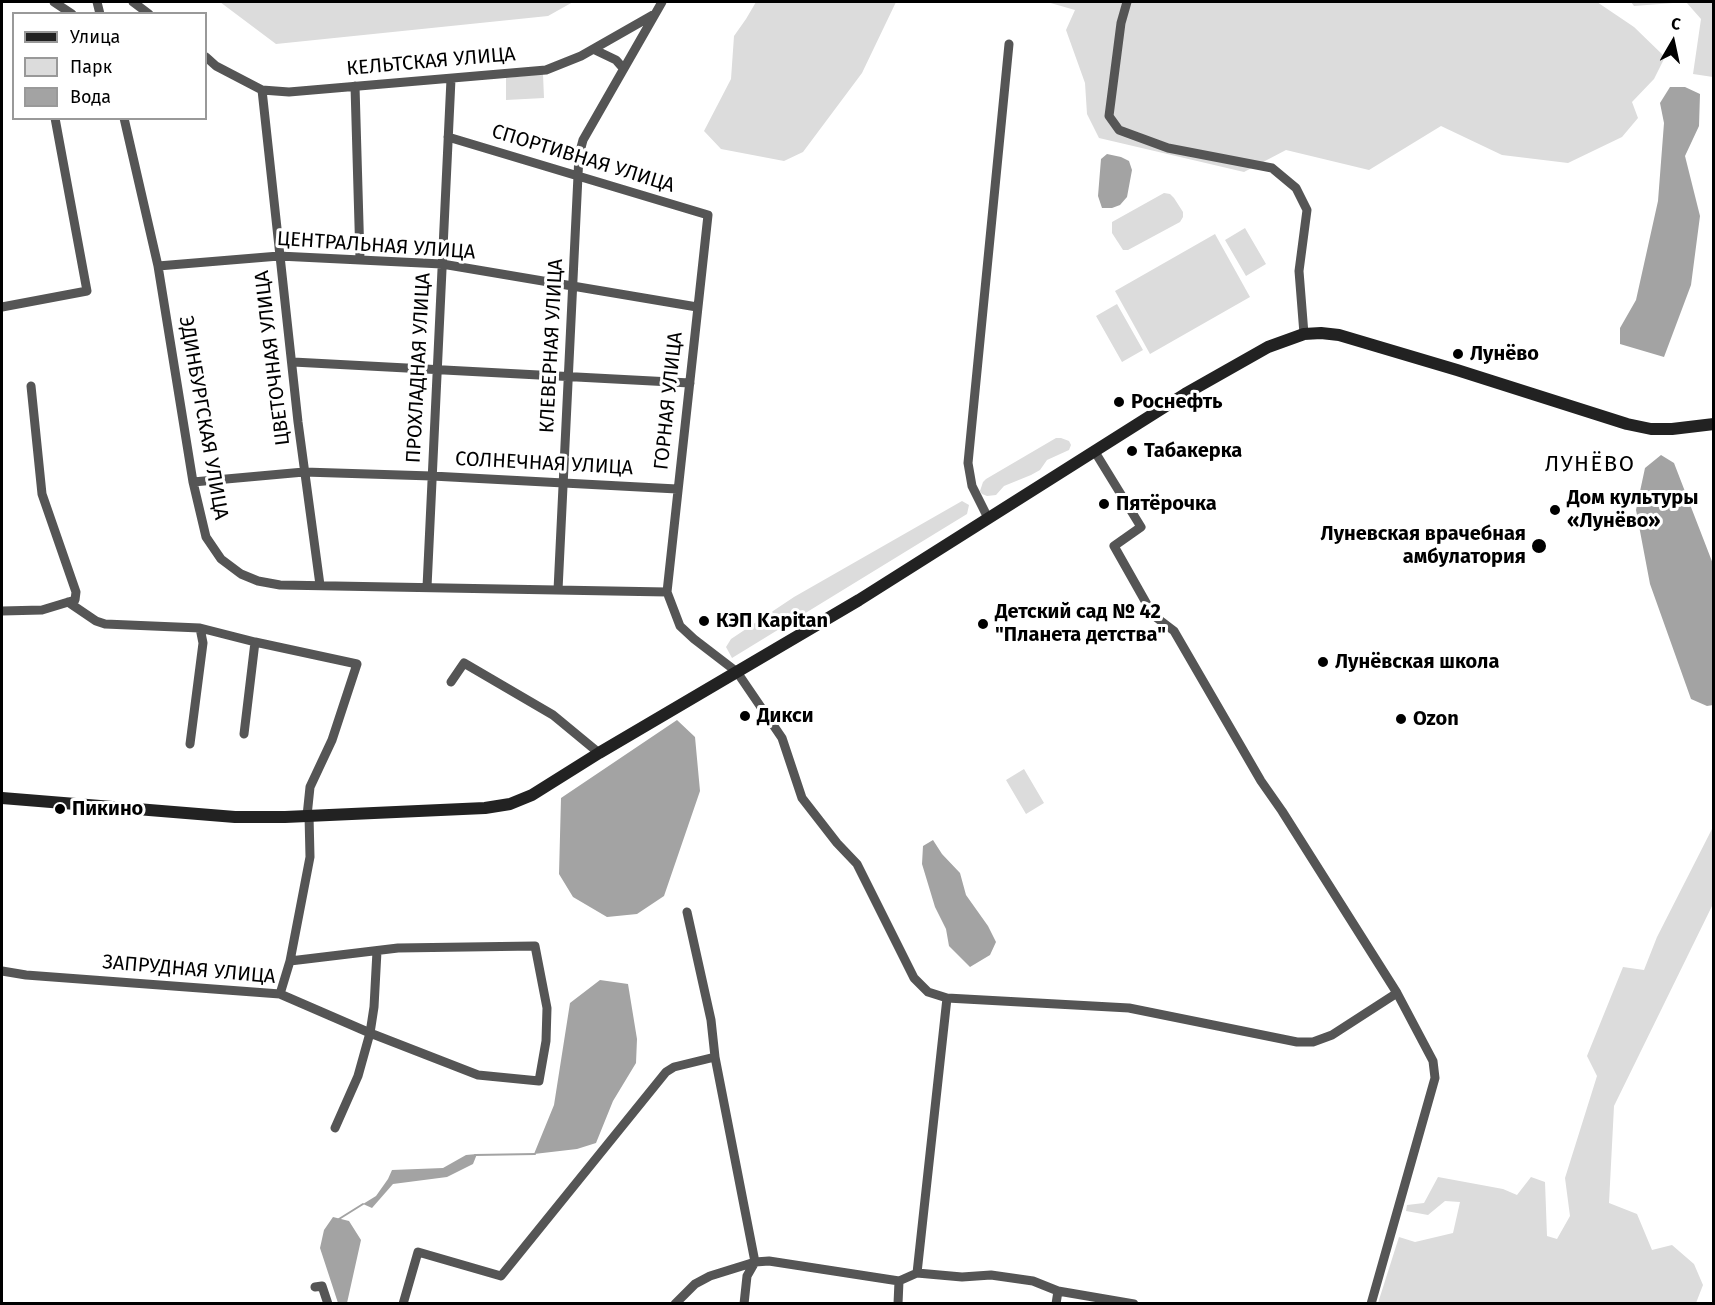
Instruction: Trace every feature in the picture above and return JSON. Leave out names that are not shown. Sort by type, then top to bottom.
[{"type":"street","points":[[54,2],[69,12]]},
{"type":"street","points":[[133,2],[146,12]]},
{"type":"street","name":"КЛЕВЕРНАЯ УЛИЦА","points":[[558,590],[579,155],[583,140],[662,2]]},
{"type":"street","points":[[1127,2],[1121,23],[1108,117],[1119,130],[1168,148],[1272,168],[1296,188],[1307,210],[1299,271],[1304,334]]},
{"type":"street","name":"КЕЛЬТСКАЯ УЛИЦА","points":[[207,58],[216,66],[262,90],[290,92],[546,70],[593,49],[655,14]]},
{"type":"street","points":[[988,519],[972,486],[968,463],[1010,45]]},
{"type":"street","points":[[593,49],[616,60],[624,68]]},
{"type":"street","name":"ПРОХЛАДНАЯ УЛИЦА","points":[[427,587],[451,79]]},
{"type":"street","points":[[355,86],[360,259]]},
{"type":"street","name":"ЦВЕТОЧНАЯ УЛИЦА","points":[[262,90],[304,472],[320,585]]},
{"type":"street","points":[[2,307],[87,291],[55,120]]},
{"type":"street","name":"ЭДИНБУРГСКАЯ УЛИЦА","points":[[124,120],[158,266],[193,482],[206,537],[221,559],[241,574],[258,581],[280,585],[667,592]]},
{"type":"street","name":"СПОРТИВНАЯ УЛИЦА","points":[[448,137],[708,215]]},
{"type":"street","name":"ГОРНАЯ УЛИЦА","points":[[667,592],[708,215]]},
{"type":"street","name":"ЦЕНТРАЛЬНАЯ УЛИЦА","points":[[158,266],[279,256],[442,264],[697,307]]},
{"type":"street","points":[[2,798],[235,817],[485,808],[510,804],[532,795],[859,600],[1185,394],[1268,347],[1304,334],[1339,335],[1627,424],[1651,429],[1672,429],[1713,424]]},
{"type":"street","points":[[293,362],[690,383]]},
{"type":"street","points":[[2,609],[42,610],[75,600],[76,592],[42,494],[31,386]]},
{"type":"street","points":[[1095,452],[1141,527],[1113,546],[1153,615],[1174,631],[1261,781],[1397,993],[1433,1061],[1435,1078],[1371,1304]]},
{"type":"street","name":"СОЛНЕЧНАЯ УЛИЦА","points":[[193,482],[304,472],[432,476],[677,489]]},
{"type":"street","points":[[667,592],[680,626],[737,672],[782,738],[802,798],[837,843],[857,864],[914,978],[928,992],[947,998],[1129,1008],[1297,1042],[1313,1042],[1332,1035],[1397,993]]},
{"type":"street","points":[[68,602],[96,621],[105,624],[200,628],[357,664],[332,740],[310,788],[308,816],[310,858],[290,961],[280,994]]},
{"type":"street","points":[[190,744],[203,643],[200,628]]},
{"type":"street","points":[[244,734],[255,642]]},
{"type":"street","points":[[451,682],[464,663],[553,715],[599,753]]},
{"type":"street","points":[[687,912],[711,1020],[755,1262],[747,1276],[744,1304]]},
{"type":"street","name":"ЗАПРУДНАЯ УЛИЦА","points":[[2,970],[26,975],[280,994],[370,1033],[478,1075],[539,1081],[546,1041],[547,1008],[535,946],[398,948],[377,951]]},
{"type":"street","points":[[290,961],[377,951],[370,1033],[358,1076],[335,1128]]},
{"type":"street","points":[[917,1273],[947,998]]},
{"type":"street","points":[[403,1304],[418,1252],[501,1276],[666,1072],[674,1067],[716,1057]]},
{"type":"street","points":[[675,1304],[695,1284],[710,1276],[755,1262],[770,1261],[899,1281],[917,1273],[962,1277],[991,1275],[1033,1281],[1058,1291],[1134,1304]]},
{"type":"street","points":[[898,1304],[899,1281]]},
{"type":"street","points":[[315,1287],[322,1286],[328,1304]]},
{"type":"street","points":[[1056,1304],[1058,1291]]},
{"type":"green space","points":[[220,2],[573,2],[548,16],[276,44]]},
{"type":"green space","points":[[756,2],[896,2],[862,73],[803,152],[784,161],[721,149],[704,131],[731,79],[734,36]]},
{"type":"green space","points":[[1047,2],[1597,2],[1634,27],[1665,57],[1654,79],[1632,102],[1638,118],[1622,137],[1568,163],[1502,155],[1441,126],[1369,170],[1286,150],[1244,172],[1099,138],[1087,114],[1085,83],[1066,30],[1075,10]]},
{"type":"green space","points":[[1631,2],[1686,2],[1634,6]]},
{"type":"green space","points":[[1686,2],[1713,2],[1713,77],[1693,74],[1701,19]]},
{"type":"green space","points":[[543,74],[544,98],[506,100],[506,78]]},
{"type":"green space","points":[[1164,193],[1174,198],[1183,212],[1180,222],[1128,250],[1123,250],[1112,233],[1112,222]]},
{"type":"green space","points":[[1245,228],[1266,264],[1246,276],[1225,240]]},
{"type":"green space","points":[[1215,234],[1250,297],[1150,354],[1115,291]]},
{"type":"green space","points":[[1117,304],[1143,350],[1122,362],[1096,316]]},
{"type":"green space","points":[[1056,438],[1069,441],[1071,445],[1069,450],[1047,460],[1040,470],[1031,475],[1004,486],[996,495],[982,494],[980,491],[986,479]]},
{"type":"green space","points":[[962,501],[969,505],[967,514],[732,658],[726,647],[731,639],[794,597]]},
{"type":"green space","points":[[1024,769],[1044,803],[1026,814],[1006,780]]},
{"type":"green space","points":[[1713,827],[1713,904],[1614,1106],[1609,1203],[1637,1214],[1652,1250],[1672,1245],[1694,1264],[1703,1285],[1696,1303],[1378,1303],[1399,1237],[1415,1242],[1453,1233],[1460,1202],[1445,1201],[1428,1215],[1406,1211],[1407,1205],[1424,1203],[1438,1177],[1503,1189],[1517,1195],[1531,1177],[1545,1182],[1547,1236],[1557,1239],[1570,1216],[1565,1178],[1597,1076],[1587,1056],[1623,967],[1644,970],[1657,937]]},
{"type":"water","points":[[1670,87],[1685,87],[1700,94],[1699,126],[1685,156],[1700,216],[1691,285],[1664,357],[1620,344],[1620,328],[1636,300],[1658,201],[1664,123],[1660,103]]},
{"type":"water","points":[[1107,154],[1129,161],[1132,170],[1127,197],[1120,205],[1102,208],[1098,196],[1101,159]]},
{"type":"water","points":[[1661,455],[1674,463],[1713,564],[1713,705],[1707,706],[1691,699],[1650,584],[1636,510],[1645,468]]},
{"type":"water","points":[[677,720],[695,737],[700,791],[664,896],[637,914],[607,917],[573,897],[559,874],[561,798]]},
{"type":"water","points":[[933,840],[942,854],[960,873],[966,895],[988,926],[996,942],[990,955],[970,967],[949,946],[946,929],[935,907],[922,864],[923,846]]},
{"type":"water","points":[[600,980],[628,984],[637,1039],[636,1063],[613,1101],[596,1143],[577,1149],[534,1154],[554,1105],[570,1003]]},
{"type":"water","points":[[477,1154],[473,1164],[447,1177],[393,1184],[372,1208],[363,1204],[376,1196],[392,1170],[443,1168],[466,1155]]},
{"type":"water","points":[[333,1217],[349,1221],[361,1240],[347,1303],[338,1303],[320,1248],[324,1230]]},
{"type":"waterway","points":[[475,1155],[535,1154]]},
{"type":"waterway","points":[[340,1221],[339,1219],[363,1204]]},
{"type":"place","name":"Лунёво","points":[[1458,354]]},
{"type":"place","name":"Роснефть","points":[[1119,402]]},
{"type":"place","name":"Табакерка","points":[[1132,451]]},
{"type":"place","name":"Пятёрочка","points":[[1104,504]]},
{"type":"place","name":"Дом культуры «Лунёво»","points":[[1555,510]]},
{"type":"place","name":"Луневская врачебная амбулатория","points":[[1539,546]]},
{"type":"place","name":"КЭП Kapitan","points":[[704,621]]},
{"type":"place","name":"Детский сад № 42 \"Планета детства\"","points":[[983,624]]},
{"type":"place","name":"Лунёвская школа","points":[[1323,662]]},
{"type":"place","name":"Дикси","points":[[745,716]]},
{"type":"place","name":"Ozon","points":[[1401,719]]},
{"type":"place","name":"Пикино","points":[[60,809]]},
{"type":"district","name":"ЛУНЁВО","points":[[1590,465]]}]
